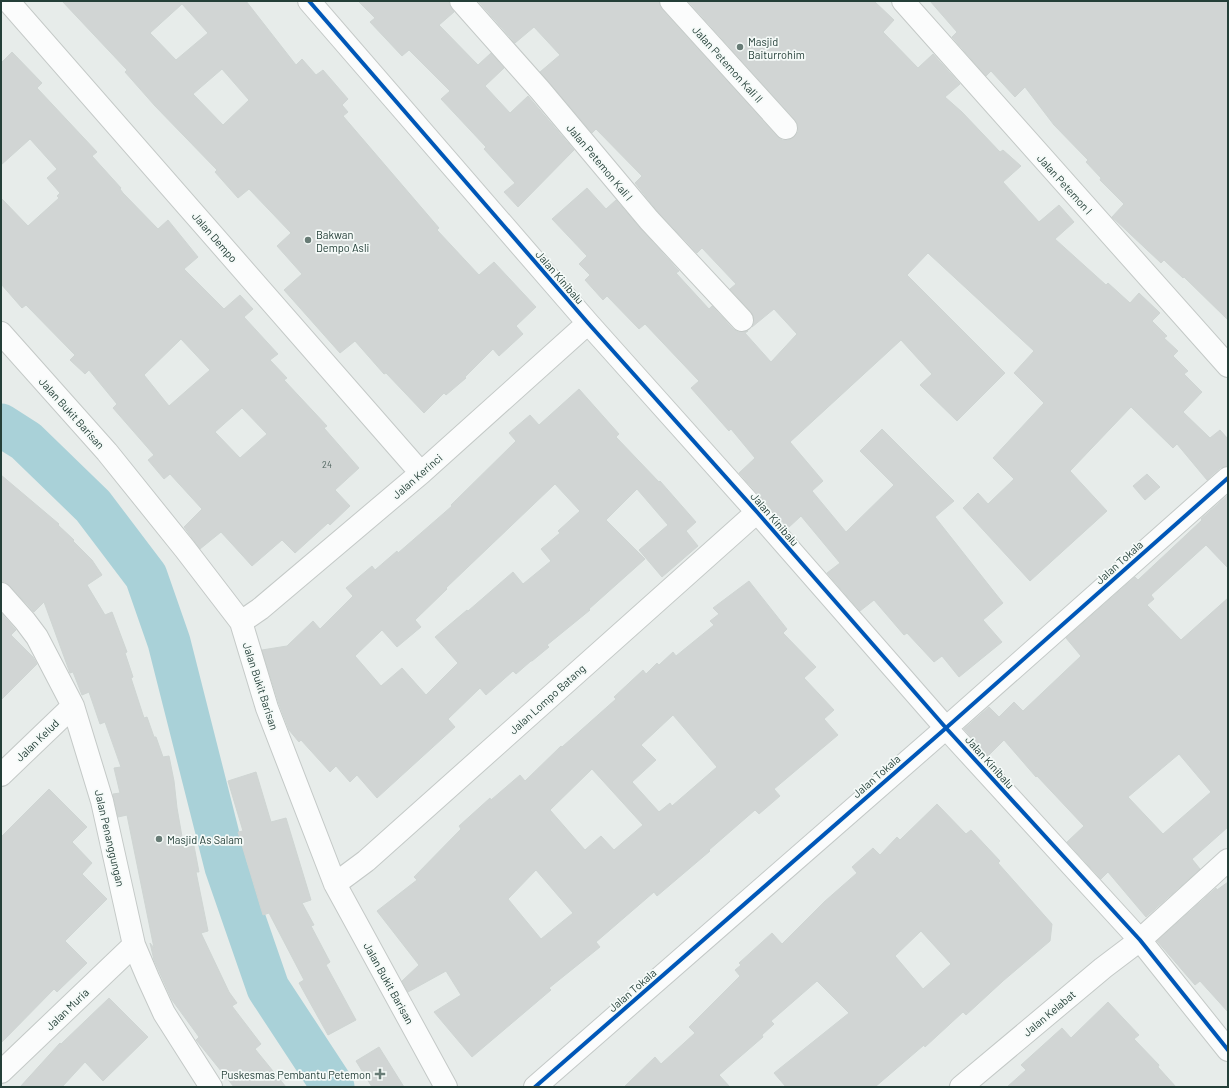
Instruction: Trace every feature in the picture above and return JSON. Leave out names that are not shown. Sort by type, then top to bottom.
[{"type":"street","name":"Jalan Dempo","points":[[8,1],[421,473]]},
{"type":"street","name":"Jalan Kinibalu","points":[[309,1],[588,323],[757,512],[946,728],[1140,940],[1228,1050]]},
{"type":"street","name":"Jalan Petemon Kali I","points":[[461,1],[540,90],[649,220],[742,320]]},
{"type":"street","name":"Jalan Petemon Kali II","points":[[671,1],[786,128]]},
{"type":"street","name":"Jalan Petemon I","points":[[903,1],[1228,366]]},
{"type":"street","name":"Jalan Kerinci","points":[[241,622],[260,609],[421,473],[588,323]]},
{"type":"street","name":"Jalan Bukit Barisan","points":[[1,333],[107,452],[185,549],[241,622],[267,708],[335,884],[446,1087]]},
{"type":"street","name":"Jalan Tokala","points":[[535,1087],[946,728],[1228,478]]},
{"type":"street","name":"Jalan Lompo Batang","points":[[335,884],[372,855],[757,512]]},
{"type":"street","name":"Jalan Penanggungan","points":[[1,594],[25,620],[37,637],[73,706],[102,801],[134,945],[164,1013],[211,1087]]},
{"type":"street","name":"Jalan Kelud","points":[[1,775],[73,706]]},
{"type":"street","name":"Jalan Kelabat","points":[[961,1087],[1103,968],[1140,940],[1228,860]]},
{"type":"street","name":"Jalan Muria","points":[[1,1072],[134,945]]},
{"type":"building","points":[[62,1],[246,1],[296,65],[302,59],[316,75],[323,70],[348,99],[342,105],[348,112],[343,116],[439,228],[437,230],[479,275],[494,262],[536,307],[516,326],[523,334],[499,356],[493,349],[465,377],[466,378],[446,395],[444,393],[424,413],[386,373],[384,374],[355,341],[340,353],[284,290],[302,274],[277,246],[291,233],[249,189],[238,198],[215,172],[217,170],[155,106],[125,72],[127,70]],"holes":[[[182,4],[208,33],[176,60],[150,33]],[[222,69],[249,100],[223,125],[193,94]]]},
{"type":"building","points":[[358,1],[449,1],[449,4],[454,12],[439,25],[478,65],[491,53],[504,68],[485,86],[510,113],[528,96],[574,150],[518,207],[504,192],[515,183],[484,149],[486,147],[441,99],[450,91],[409,50],[402,56],[370,22],[375,18]]},
{"type":"building","points":[[478,1],[659,1],[662,9],[777,136],[782,140],[788,140],[794,137],[798,132],[798,126],[795,120],[688,1],[874,1],[894,20],[883,32],[918,68],[933,54],[960,84],[945,97],[962,112],[1000,152],[1003,150],[1021,166],[1003,182],[1039,222],[1059,205],[1074,222],[1055,239],[1106,285],[1108,283],[1130,303],[1139,293],[1160,313],[1152,321],[1167,336],[1164,338],[1178,351],[1173,356],[1188,371],[1184,374],[1202,392],[1183,412],[1210,438],[1220,430],[1228,439],[1228,466],[1220,468],[1207,480],[1177,444],[1173,448],[1131,407],[1070,471],[1107,511],[1030,581],[963,508],[978,493],[988,504],[1014,479],[993,458],[1044,403],[1014,373],[1034,351],[928,253],[907,275],[1005,373],[957,421],[920,385],[932,374],[901,340],[790,442],[823,481],[812,491],[846,532],[894,485],[860,451],[882,429],[954,501],[935,517],[1003,603],[983,620],[1002,642],[959,677],[942,656],[934,662],[907,633],[904,635],[874,600],[860,611],[827,573],[840,563],[801,516],[788,528],[739,473],[755,458],[731,429],[729,431],[691,388],[699,381],[645,324],[639,329],[607,296],[603,300],[585,280],[590,275],[579,264],[587,256],[552,219],[587,188],[606,209],[616,200],[679,271],[676,273],[709,309],[712,306],[733,329],[738,332],[748,331],[745,333],[771,362],[797,334],[774,309],[752,327],[754,318],[751,312],[730,289],[736,284],[702,248],[697,253],[658,212],[635,183],[642,176],[596,129],[592,133],[540,72],[560,55],[534,27],[515,43]]},
{"type":"building","points":[[930,1],[1228,1],[1228,320],[1184,277],[1183,278],[1164,260],[1161,263],[1112,217],[1124,204],[1100,180],[1101,178],[1086,162],[1088,160],[1054,125],[1025,87],[1015,97],[991,71],[986,76],[952,37],[957,32]]},
{"type":"building","points":[[12,52],[42,83],[37,88],[97,152],[92,156],[121,188],[120,189],[123,193],[158,229],[168,220],[198,257],[184,269],[224,309],[240,295],[253,309],[244,317],[278,354],[270,360],[287,378],[284,380],[327,426],[324,428],[359,468],[335,490],[350,506],[330,525],[328,523],[295,553],[282,540],[252,566],[221,532],[200,549],[184,527],[202,509],[170,474],[164,479],[148,460],[154,455],[113,408],[117,404],[89,370],[85,374],[70,360],[75,355],[26,305],[22,308],[1,284],[1,198],[28,226],[59,198],[57,196],[60,193],[47,178],[57,169],[30,139],[1,165],[1,63]],"holes":[[[181,339],[210,370],[169,406],[144,375]],[[242,408],[267,434],[240,458],[215,432]]]},
{"type":"building","points":[[579,389],[619,434],[616,437],[659,482],[660,481],[696,522],[686,531],[698,546],[662,577],[639,550],[668,525],[637,489],[606,520],[645,559],[589,609],[590,610],[547,645],[549,647],[516,674],[513,671],[486,695],[480,688],[448,719],[455,727],[377,798],[357,775],[350,782],[336,766],[330,772],[301,740],[299,742],[289,730],[262,650],[287,646],[313,621],[320,629],[353,596],[346,588],[372,566],[375,570],[397,551],[398,553],[452,506],[451,505],[516,441],[509,433],[530,415],[539,425]],"holes":[[[555,484],[580,511],[558,531],[560,533],[541,549],[551,561],[523,584],[513,572],[435,637],[458,663],[426,695],[402,668],[381,686],[355,656],[382,630],[397,647],[421,627],[415,620],[447,589],[446,588]]]},
{"type":"building","points":[[1147,474],[1160,487],[1145,500],[1133,486]]},
{"type":"building","points":[[1,475],[59,524],[58,525],[92,560],[102,575],[87,585],[105,615],[112,612],[127,652],[125,653],[133,677],[131,678],[144,718],[147,717],[163,757],[169,756],[184,848],[194,846],[199,872],[196,872],[208,931],[201,933],[229,992],[237,1003],[232,1006],[261,1044],[255,1049],[286,1087],[234,1087],[196,1040],[199,1037],[172,1000],[154,960],[150,943],[154,948],[127,815],[118,817],[113,794],[120,793],[114,768],[121,767],[105,722],[100,724],[89,692],[82,695],[73,672],[70,673],[44,602],[34,612],[10,586],[5,582],[1,582]]},
{"type":"building","points":[[1228,495],[1228,568],[1206,545],[1151,595],[1154,599],[1147,605],[1181,640],[1228,598],[1228,827],[1192,859],[1200,869],[1146,917],[1108,872],[1101,879],[1067,842],[1084,826],[1037,776],[1036,777],[1004,740],[988,756],[964,729],[989,707],[999,717],[1014,702],[1023,711],[1081,656],[1066,638],[1135,577],[1138,580],[1202,520],[1201,519]],"holes":[[[1179,754],[1211,792],[1163,834],[1128,797]]]},
{"type":"building","points":[[749,581],[787,629],[783,633],[816,667],[804,678],[834,710],[824,719],[838,735],[774,789],[780,796],[759,814],[755,810],[657,896],[654,892],[596,942],[600,947],[549,988],[551,990],[472,1057],[434,1012],[461,995],[446,971],[408,992],[402,981],[419,965],[377,911],[417,880],[414,877],[461,829],[459,826],[490,798],[491,800],[520,775],[525,781],[561,746],[562,747],[616,699],[614,697],[643,670],[646,674],[657,663],[659,665],[673,652],[676,656],[714,625],[710,621],[719,614],[713,608]],"holes":[[[673,715],[717,767],[672,806],[670,803],[659,812],[632,782],[656,760],[641,745]],[[592,769],[643,825],[614,850],[601,836],[585,850],[550,810]],[[536,870],[573,913],[541,939],[508,899]]]},
{"type":"building","points":[[1,613],[16,630],[11,635],[33,657],[37,664],[1,700]]},
{"type":"building","points":[[256,772],[271,822],[286,818],[311,900],[302,903],[314,925],[311,926],[330,962],[326,965],[356,1020],[328,1035],[299,983],[304,980],[269,913],[263,915],[238,832],[243,831],[228,781]]},
{"type":"building","points":[[49,789],[87,827],[72,842],[92,863],[82,874],[107,899],[65,941],[87,963],[57,992],[54,989],[1,1043],[1,837]]},
{"type":"building","points":[[937,804],[966,834],[971,830],[1000,861],[998,863],[1052,924],[1050,941],[966,1015],[963,1012],[925,1047],[924,1045],[875,1087],[786,1087],[774,1073],[849,1013],[817,981],[771,1021],[774,1024],[762,1035],[763,1037],[719,1075],[730,1087],[624,1087],[655,1057],[661,1064],[695,1033],[689,1027],[740,976],[735,970],[741,965],[739,963],[772,933],[782,944],[824,902],[857,873],[852,867],[873,848],[880,855],[897,837],[900,840]],"holes":[[[921,931],[951,964],[923,989],[895,956]]]},
{"type":"building","points":[[1228,882],[1228,1012],[1200,981],[1195,985],[1157,941],[1216,888],[1217,890]]},
{"type":"building","points":[[109,998],[148,1037],[103,1081],[85,1062],[62,1087],[20,1087],[60,1043],[61,1044]]},
{"type":"building","points":[[1108,1002],[1139,1035],[1134,1039],[1159,1065],[1158,1067],[1176,1087],[1007,1087],[1026,1070],[1021,1065],[1062,1028],[1071,1038]]},
{"type":"building","name":"Puskesmas Pembantu Petemon","points":[[379,1047],[404,1087],[372,1087],[356,1061]]},
{"type":"waterway","points":[[1,425],[26,441],[93,506],[146,576],[169,642],[226,867],[268,988],[333,1087]]},
{"type":"cycle path","points":[[309,1],[588,323],[757,512],[946,728],[1140,940],[1228,1050]]},
{"type":"cycle path","points":[[535,1087],[946,728],[1228,478]]},
{"type":"place","name":"Masjid Baiturrohim","points":[[740,47]]},
{"type":"place","name":"Bakwan Dempo Asli","points":[[308,240]]},
{"type":"place","name":"Masjid As Salam","points":[[159,839]]},
{"type":"place","name":"Puskesmas Pembantu Petemon","points":[[380,1074]]}]
